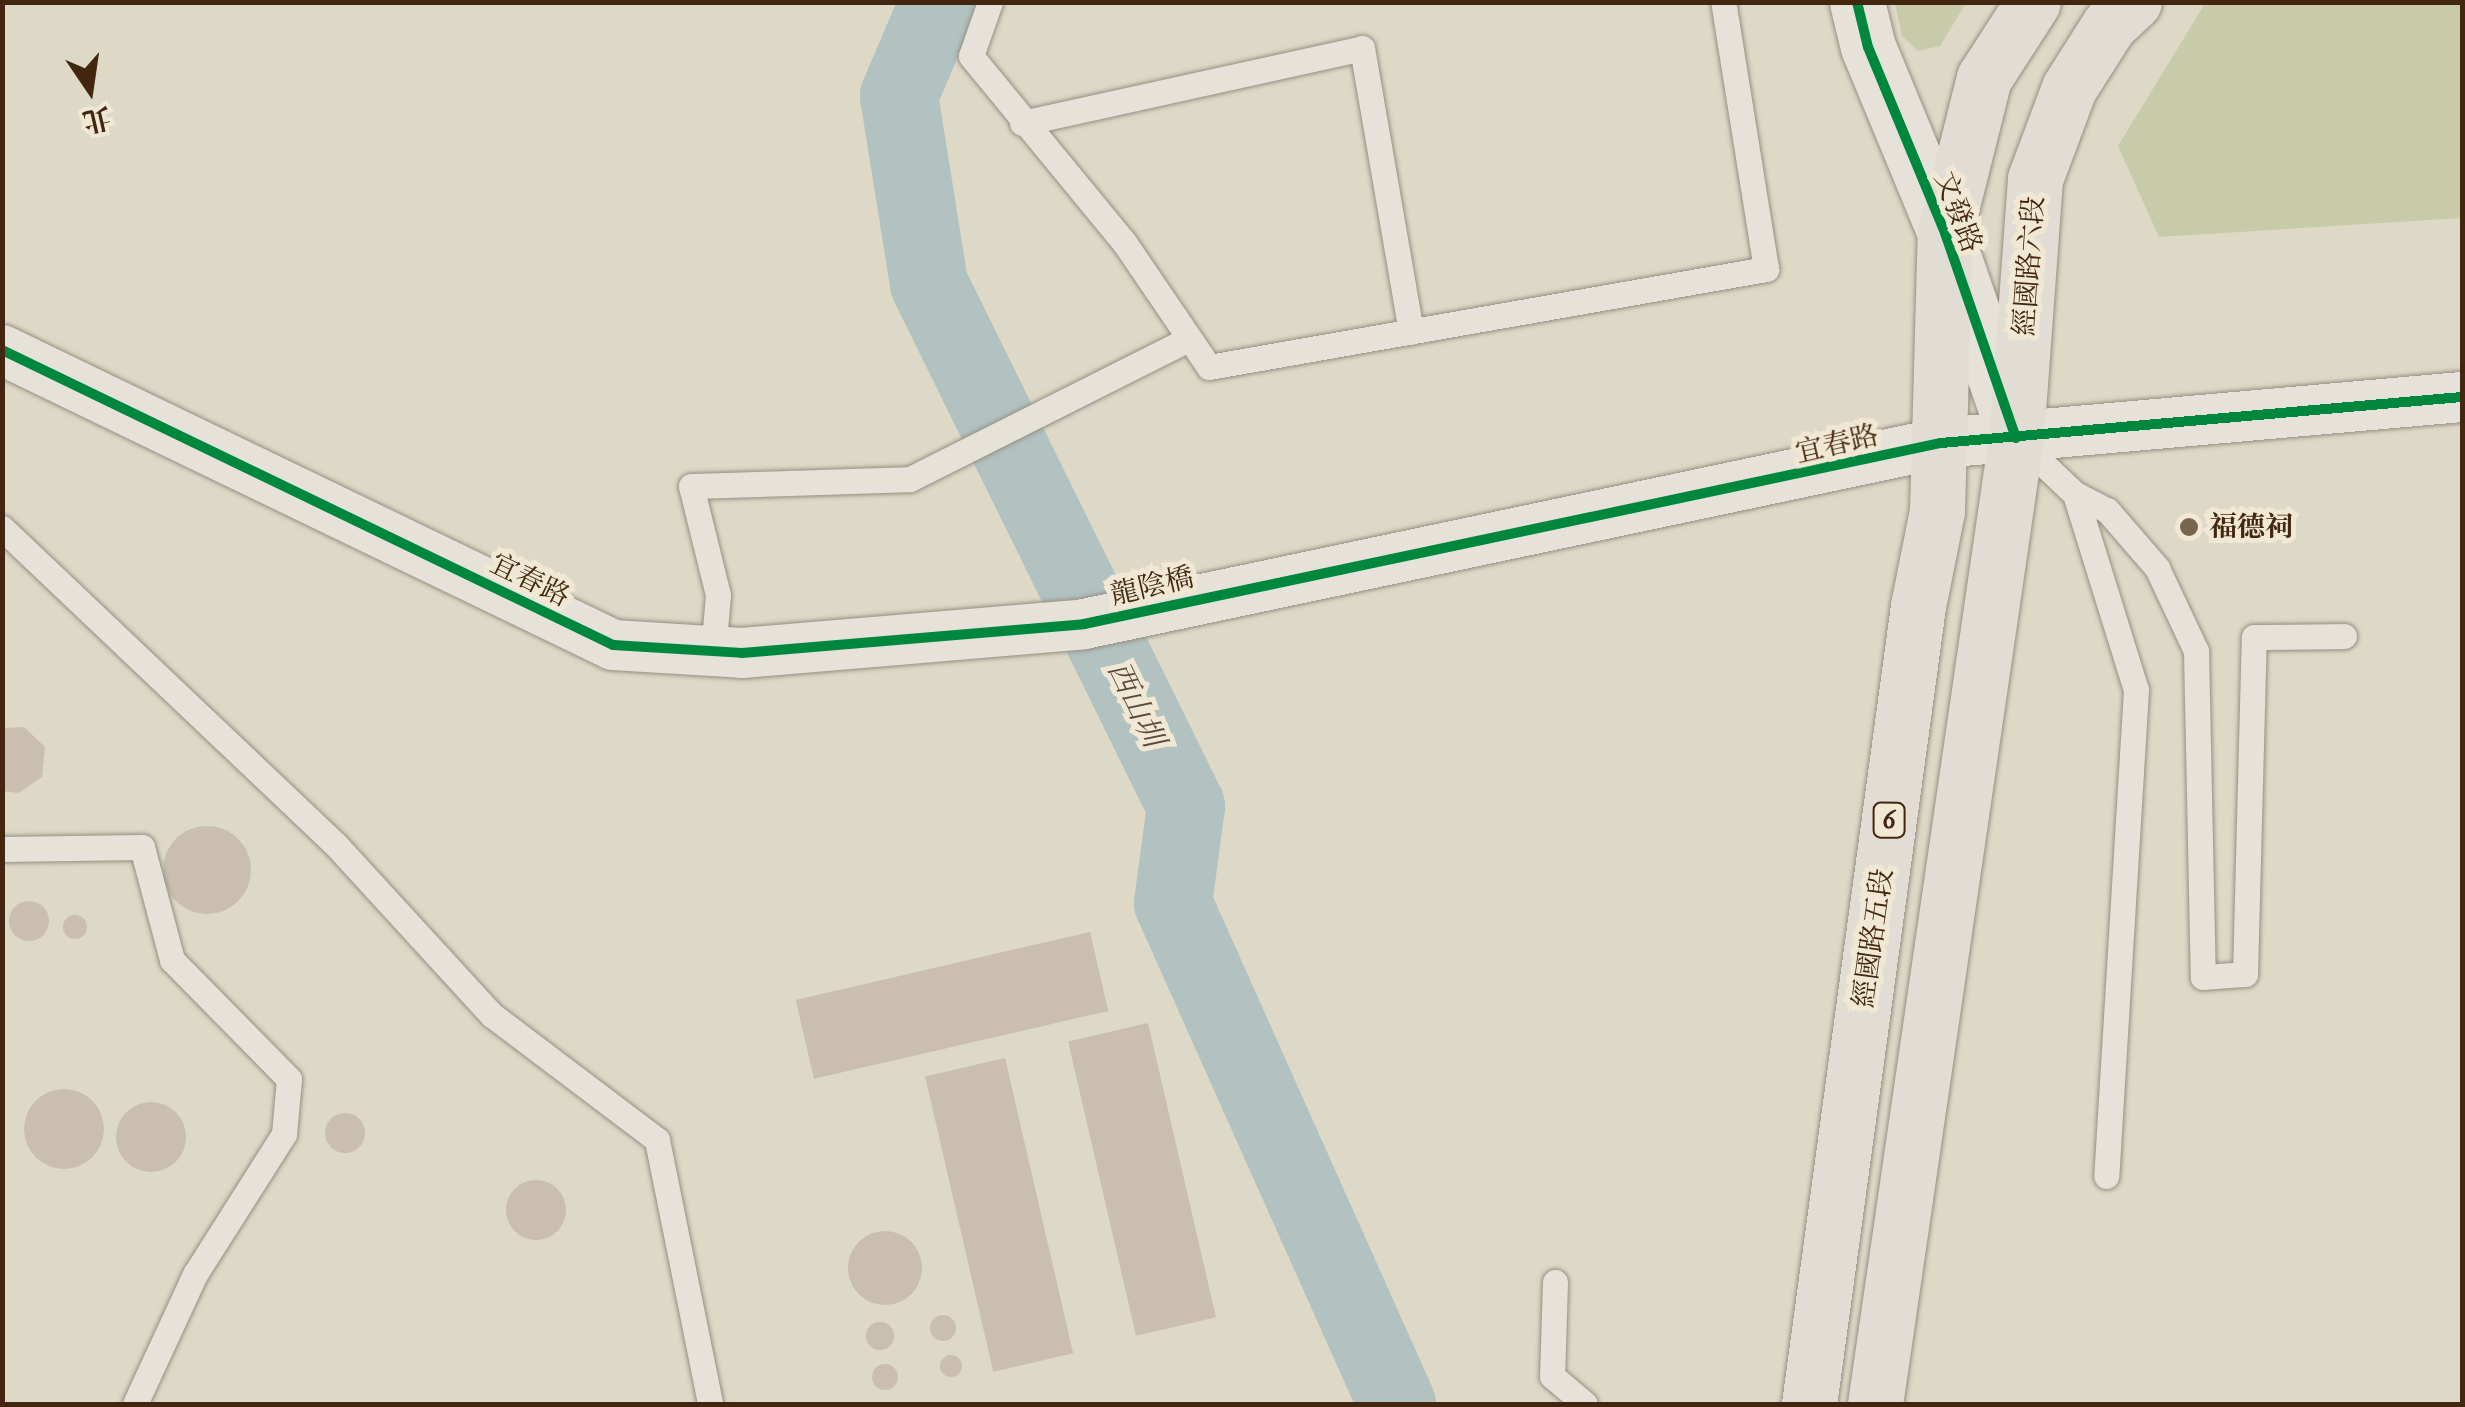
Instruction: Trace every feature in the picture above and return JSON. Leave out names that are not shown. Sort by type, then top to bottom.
[{"type":"main road","name":"6","points":[[1944,233],[1984,78],[2033,2]]},
{"type":"main road","name":"經國路六段","points":[[2016,438],[2035,179],[2069,88],[2109,25],[2134,2]]},
{"type":"main road","name":"經國路五段","points":[[1809,1404],[1941,443],[1944,233]]},
{"type":"main road","points":[[1875,1404],[2016,438]]},
{"type":"street","name":"文發路","points":[[1857,2],[1868,47],[1944,233],[2016,438]]},
{"type":"street","name":"宜春路","points":[[2,350],[613,645],[713,652],[1084,624]]},
{"type":"street","name":"宜春路","points":[[1230,591],[1941,443],[2462,396]]},
{"type":"street","name":"龍陰橋","points":[[1084,624],[1230,591]]},
{"type":"lane","points":[[990,2],[971,56],[1022,123],[1124,242],[1186,340],[1209,367],[1766,270],[1723,2]]},
{"type":"lane","points":[[1022,123],[1362,48],[1411,332]]},
{"type":"lane","points":[[713,652],[718,595],[691,486],[910,479],[1186,340]]},
{"type":"lane","points":[[2016,438],[2075,494],[2107,510],[2157,568],[2196,651],[2203,977],[2245,974],[2254,636],[2344,636]]},
{"type":"lane","points":[[2075,494],[2136,690],[2106,1176]]},
{"type":"lane","points":[[2,528],[336,845],[492,1015],[657,1140],[710,1404]]},
{"type":"lane","points":[[2,848],[142,848],[172,960],[289,1079],[284,1134],[195,1274],[135,1404]]},
{"type":"lane","points":[[1556,1282],[1552,1376],[1585,1404]]},
{"type":"green space","points":[[1895,2],[1966,3],[1940,46],[1918,51],[1902,36]]},
{"type":"green space","points":[[2206,2],[2462,3],[2462,218],[2159,237],[2118,146]]},
{"type":"building","points":[[24,727],[45,747],[42,777],[18,793],[2,791],[2,728]]},
{"type":"building","points":[[207,826],[232,833],[244,845],[251,870],[244,895],[232,907],[207,914],[182,907],[170,895],[163,870],[170,845],[182,833]]},
{"type":"building","points":[[29,901],[43,907],[49,921],[43,935],[29,941],[15,935],[9,921],[15,907]]},
{"type":"building","points":[[75,915],[84,918],[84,936],[75,939],[66,936],[63,927],[66,918]]},
{"type":"building","points":[[1090,932],[1108,1011],[814,1079],[796,1000]]},
{"type":"building","points":[[1148,1023],[1216,1317],[1136,1336],[1068,1041]]},
{"type":"building","points":[[1005,1058],[1073,1353],[993,1372],[925,1076]]},
{"type":"building","points":[[64,1089],[79,1092],[92,1101],[101,1114],[101,1144],[92,1157],[79,1166],[64,1169],[49,1166],[36,1157],[27,1144],[24,1129],[27,1114],[36,1101],[49,1092]]},
{"type":"building","points":[[151,1102],[176,1112],[186,1137],[176,1162],[151,1172],[126,1162],[116,1137],[126,1112]]},
{"type":"building","points":[[345,1113],[359,1119],[365,1133],[359,1147],[345,1153],[331,1147],[325,1133],[331,1119]]},
{"type":"building","points":[[536,1180],[557,1189],[566,1210],[557,1231],[536,1240],[515,1231],[506,1210],[515,1189]]},
{"type":"building","points":[[885,1231],[911,1242],[922,1268],[911,1294],[885,1305],[859,1294],[848,1268],[859,1242]]},
{"type":"building","points":[[943,1315],[952,1319],[956,1328],[952,1337],[943,1341],[934,1337],[930,1328],[934,1319]]},
{"type":"building","points":[[880,1322],[890,1326],[894,1336],[890,1346],[880,1350],[870,1346],[866,1336],[870,1326]]},
{"type":"building","points":[[951,1355],[959,1358],[959,1374],[951,1377],[943,1374],[940,1366],[943,1358]]},
{"type":"building","points":[[885,1364],[894,1368],[898,1377],[894,1386],[885,1390],[876,1386],[872,1377],[876,1368]]},
{"type":"waterway","name":"西山圳","points":[[939,2],[899,96],[929,284],[1186,806],[1173,903],[1397,1404]]},
{"type":"cycle path","points":[[1857,2],[1868,47],[1945,233],[2016,438]]},
{"type":"cycle path","points":[[2,350],[613,645],[742,653],[1084,624],[1941,443],[2462,397]]},
{"type":"place","name":"福德祠","points":[[2189,527]]}]
